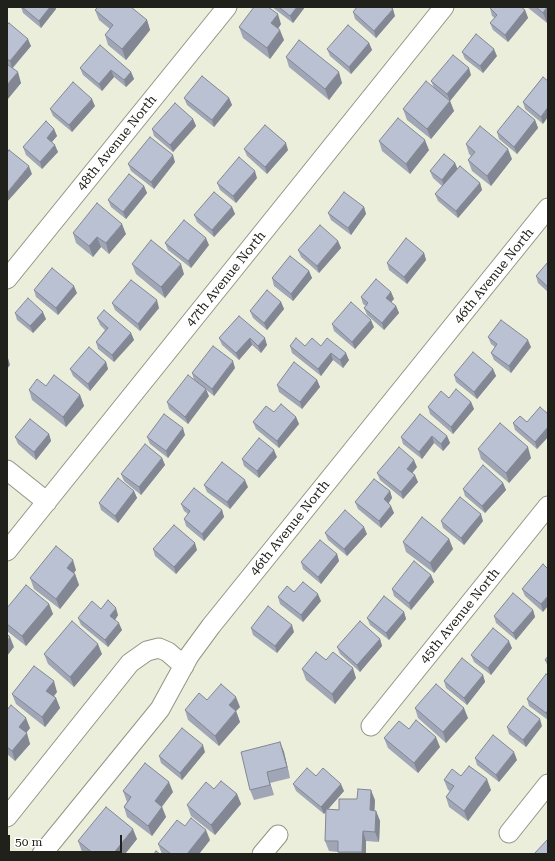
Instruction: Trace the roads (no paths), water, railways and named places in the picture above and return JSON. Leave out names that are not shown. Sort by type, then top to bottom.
[{"type":"street","name":"48th Avenue North","points":[[7,279],[227,7]]},
{"type":"street","name":"47th Avenue North","points":[[7,551],[444,7]]},
{"type":"street","name":"46th Avenue North","points":[[42,854],[160,709],[184,666],[216,620],[548,208]]},
{"type":"street","points":[[7,470],[46,502]]},
{"type":"street","name":"45th Avenue North","points":[[371,726],[548,506]]},
{"type":"street","points":[[7,817],[130,663],[147,651],[159,648],[168,652],[184,666]]},
{"type":"street","points":[[508,833],[548,784]]},
{"type":"street","points":[[262,854],[278,835]]}]
